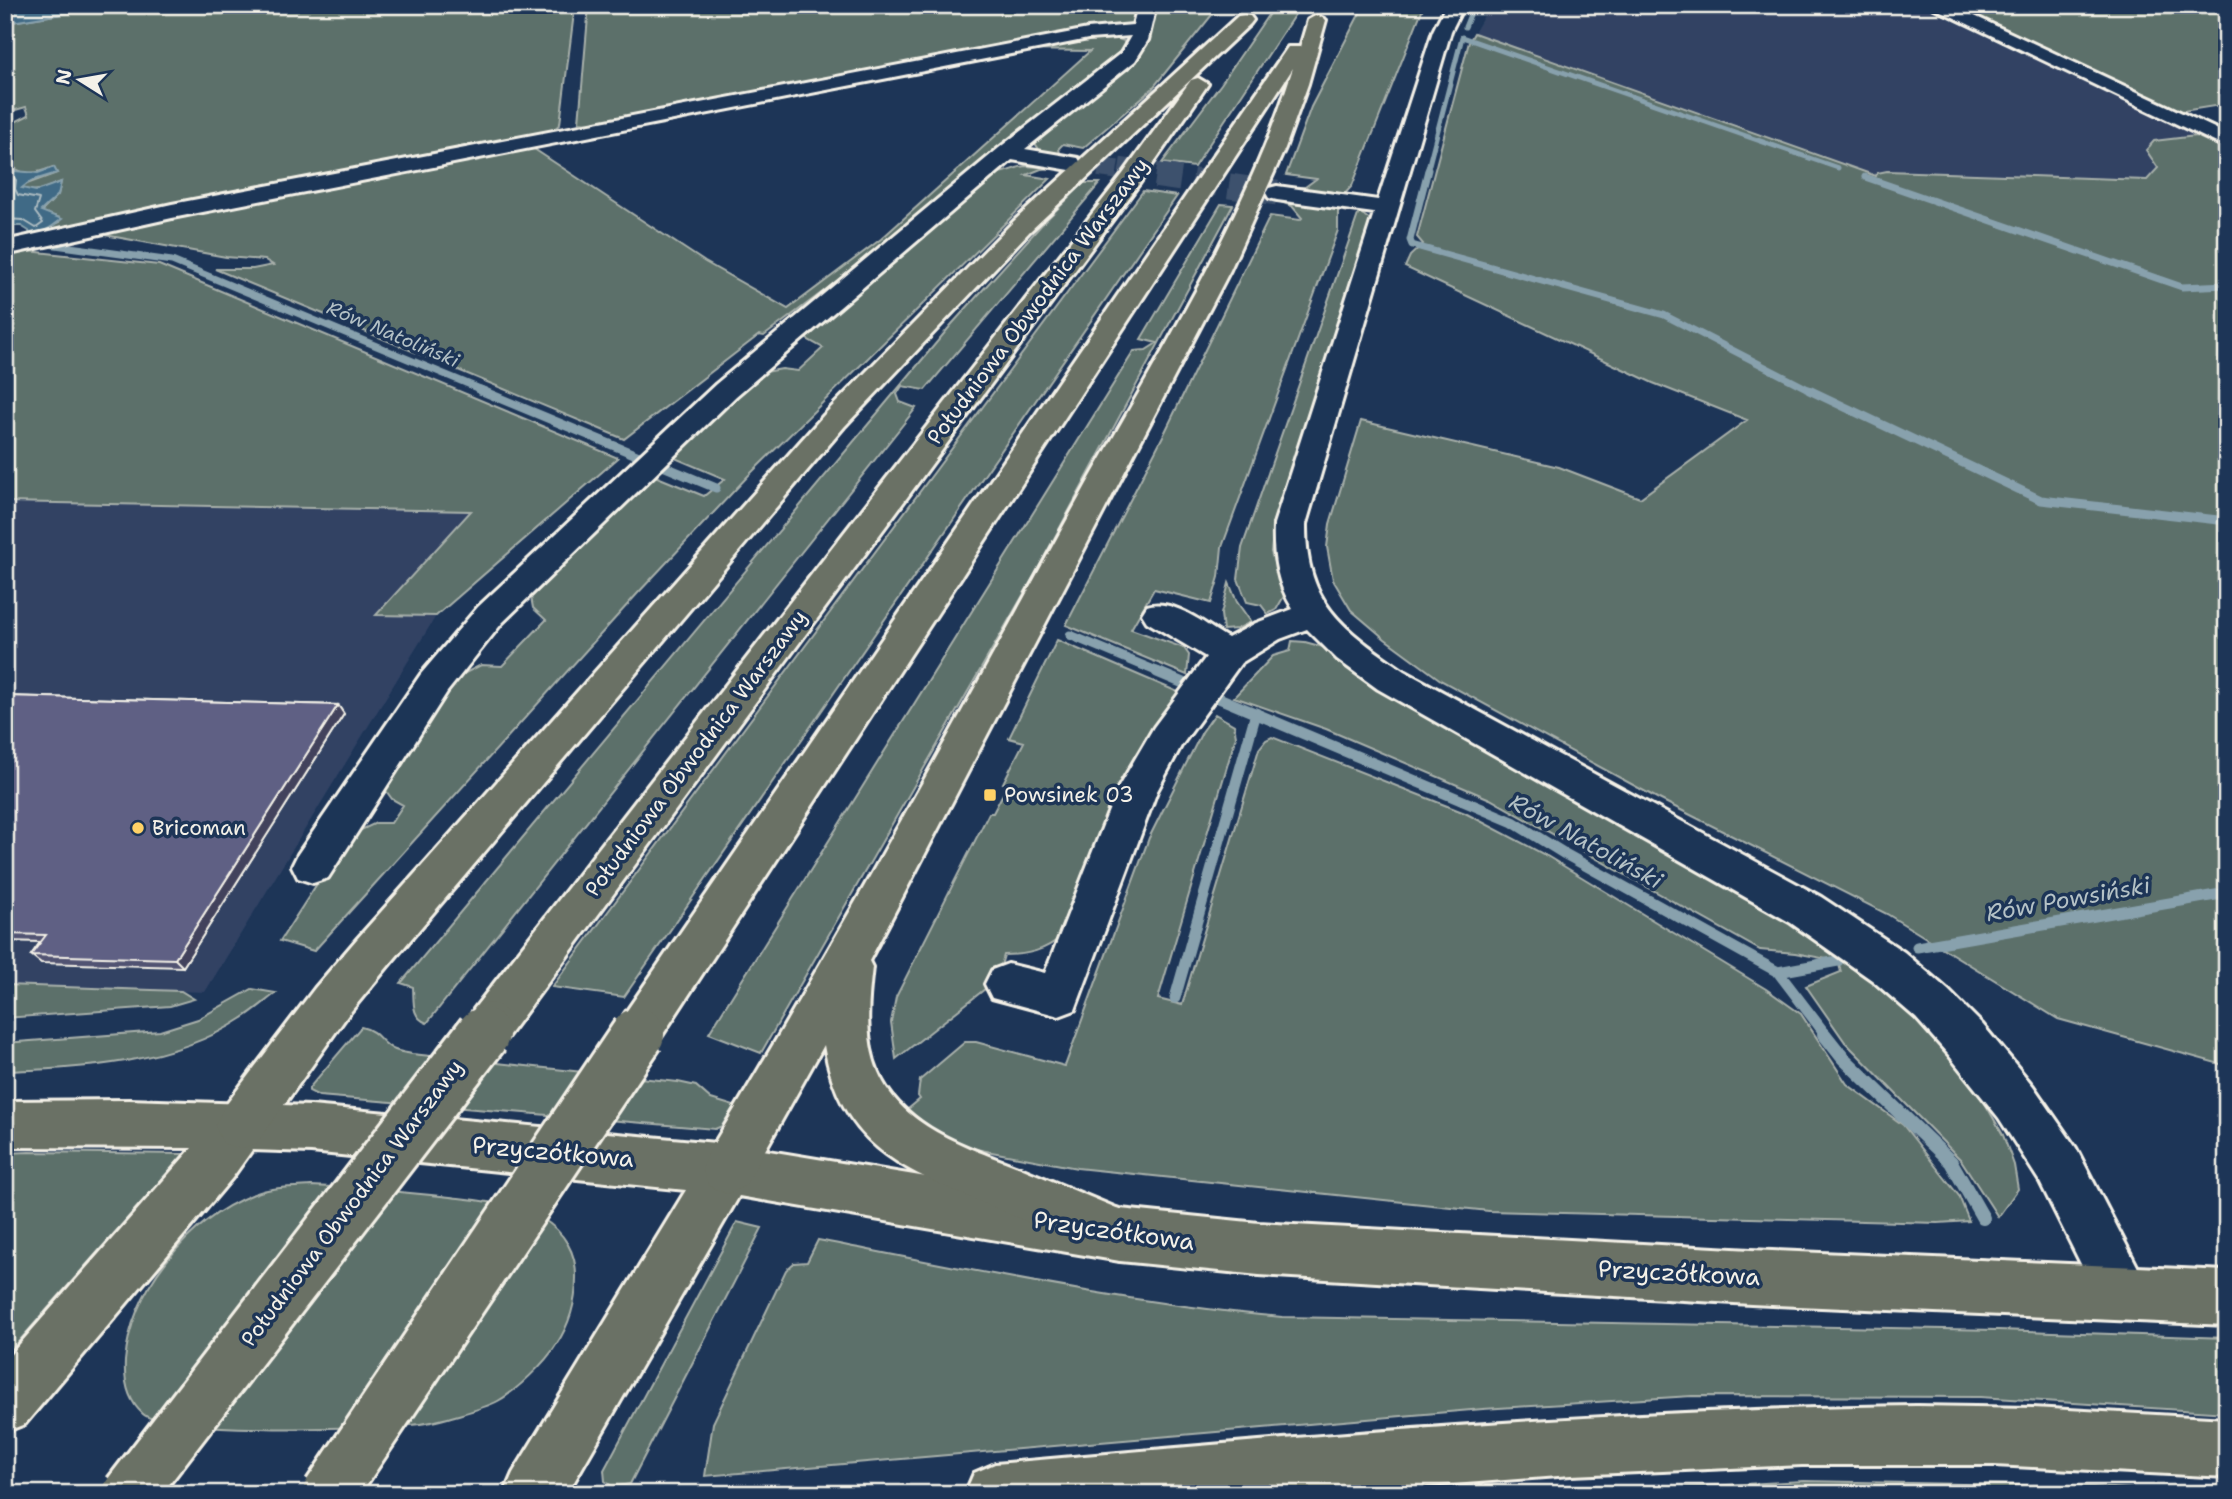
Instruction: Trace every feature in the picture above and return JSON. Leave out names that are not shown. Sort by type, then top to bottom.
[{"type":"main road","name":"Południowa Obwodnica Warszawy","points":[[129,1494],[1132,179],[1249,13]]},
{"type":"main road","points":[[5,1404],[205,1171],[331,1002],[373,951],[834,421],[1023,226],[1249,13]]},
{"type":"main road","points":[[534,1494],[852,953],[1255,197],[1321,13]]},
{"type":"main road","points":[[329,1494],[1321,13]]},
{"type":"main road","points":[[852,953],[844,1006],[848,1054],[855,1079],[874,1110],[905,1140],[938,1158],[1120,1235]]},
{"type":"main road","name":"Przyczółkowa","points":[[5,1124],[311,1129],[727,1169],[1120,1235],[1259,1250],[1751,1277],[2227,1298]]},
{"type":"main road","points":[[995,1494],[1412,1457],[1736,1438],[1919,1435],[2227,1448]]},
{"type":"street","points":[[313,866],[434,683],[482,625],[726,390],[1007,153],[1128,57],[1139,40],[1147,5]]},
{"type":"street","points":[[1455,5],[1442,32],[1290,524],[1288,556],[1298,590],[1313,614],[1350,652],[1391,680],[1806,910],[1888,966],[1965,1039],[2016,1102],[2058,1165],[2124,1293]]},
{"type":"street","points":[[1937,5],[2227,142]]},
{"type":"street","points":[[5,248],[200,205],[1088,34],[1141,30]]},
{"type":"street","points":[[1007,153],[1070,163]]},
{"type":"street","points":[[1277,193],[1387,208]]},
{"type":"street","points":[[1159,614],[1221,663]]},
{"type":"street","points":[[1008,984],[1059,996],[1137,790],[1184,712],[1221,663],[1268,631],[1313,614]]},
{"type":"shaded area","points":[[1490,5],[1920,5],[2196,136],[2154,141],[2158,168],[2148,180],[1887,171],[1877,177],[1474,33]]},
{"type":"shaded area","points":[[5,502],[472,511],[377,614],[436,616],[205,992],[5,985]]},
{"type":"green space","points":[[91,5],[575,5],[560,124],[551,132],[44,233],[51,225],[59,222],[60,218],[41,212],[58,195],[61,182],[37,190],[22,189],[24,185],[57,173],[53,167],[33,173],[22,172],[5,160],[5,127],[29,115],[26,107],[5,113],[5,23],[68,13]]},
{"type":"green space","points":[[589,5],[1141,5],[1134,23],[599,124],[579,122]]},
{"type":"green space","points":[[1158,5],[1220,5],[1152,89],[1083,148],[1063,144],[1059,148],[1060,154],[1074,159],[1040,151],[1035,143],[1043,133],[1132,62],[1152,29]]},
{"type":"green space","points":[[1275,5],[1301,5],[1194,167],[1162,163],[1221,84]]},
{"type":"green space","points":[[1364,5],[1424,5],[1352,186],[1342,197],[1289,188],[1305,187],[1316,179],[1286,175],[1311,107]]},
{"type":"green space","points":[[1949,5],[2227,5],[2227,104],[2177,112]]},
{"type":"green space","points":[[1474,33],[1876,176],[1877,173],[1887,171],[2147,180],[2158,168],[2146,150],[2154,141],[2196,136],[2227,150],[2227,1066],[2058,1019],[1887,914],[1657,798],[1442,681],[1351,610],[1333,580],[1327,547],[1330,524],[1361,421],[1559,467],[1640,498],[1747,420],[1653,383],[1405,267],[1410,256],[1423,244],[1417,237],[1469,42]]},
{"type":"green space","points":[[1110,36],[1124,41],[1124,47],[1105,67],[1007,140],[897,236],[764,336],[759,335],[624,439],[215,269],[253,269],[273,265],[265,260],[226,257],[88,232],[531,147],[705,262],[788,309],[881,239],[1090,51],[1020,50]]},
{"type":"green space","points":[[1025,166],[1056,168],[1041,169],[1026,175],[1050,179],[748,476],[638,593],[314,951],[280,941],[348,836],[376,823],[391,823],[403,805],[392,799],[384,788],[385,780],[459,676],[481,665],[502,666],[546,620],[533,608],[531,597],[539,585],[650,474],[704,496],[725,479],[670,456],[760,373],[782,369],[798,371],[823,348],[807,339],[805,331],[995,173]]},
{"type":"green space","points":[[1084,183],[1100,183],[925,390],[902,386],[897,394],[900,402],[916,408],[427,1023],[418,1017],[414,1008],[413,987],[401,983],[952,324],[1044,222]]},
{"type":"green space","points":[[1143,191],[1177,196],[624,997],[552,987]]},
{"type":"green space","points":[[1275,200],[1338,209],[1338,230],[1222,547],[1219,577],[1211,603],[1154,589],[1131,629],[1184,648],[1189,655],[1187,675],[1066,625],[1165,432],[1270,216],[1300,220],[1302,218],[1292,206]]},
{"type":"green space","points":[[1221,204],[1233,205],[1034,576],[761,1053],[709,1033],[1134,351],[1146,350],[1157,343],[1141,339]]},
{"type":"green space","points":[[1359,212],[1369,219],[1371,228],[1275,518],[1271,552],[1284,596],[1276,610],[1268,614],[1261,605],[1247,602],[1238,579],[1242,548]]},
{"type":"green space","points":[[28,251],[159,265],[618,458],[436,616],[376,615],[471,511],[5,502],[5,255]]},
{"type":"green space","points":[[1229,583],[1237,602],[1251,622],[1237,629],[1223,630],[1221,614]]},
{"type":"green space","points":[[1057,640],[1178,692],[1147,744],[1062,936],[1035,951],[1004,955],[998,976],[990,985],[896,1059],[891,1022],[896,997],[989,813],[993,813],[1008,784],[1003,783],[1024,742],[1009,738]]},
{"type":"green space","points":[[1292,641],[1327,648],[1832,947],[1926,1021],[1970,1077],[2003,1135],[2014,1165],[2018,1189],[1998,1217],[1961,1160],[1845,1042],[1806,986],[1841,972],[1838,961],[1760,950],[1490,799],[1326,729],[1234,697],[1273,656],[1290,651]]},
{"type":"green space","points":[[1215,714],[1234,725],[1236,736],[1158,999],[1182,1005],[1259,749],[1272,737],[1465,813],[1547,856],[1766,989],[1801,1014],[1847,1084],[1903,1125],[1959,1196],[1969,1221],[1938,1223],[1489,1211],[1077,1168],[965,1147],[938,1135],[908,1109],[920,1099],[920,1080],[965,1042],[976,1042],[1065,1066],[1149,838],[1202,732]]},
{"type":"green space","points":[[5,985],[181,991],[194,999],[170,1006],[5,1018]]},
{"type":"green space","points":[[252,989],[276,993],[241,1019],[187,1046],[127,1061],[5,1071],[5,1043],[160,1031],[198,1019]]},
{"type":"green space","points":[[361,1027],[372,1031],[395,1050],[412,1054],[678,1082],[696,1086],[711,1099],[734,1106],[722,1126],[715,1129],[319,1096],[309,1091]]},
{"type":"green space","points":[[5,1153],[184,1154],[5,1357]]},
{"type":"green space","points":[[311,1186],[485,1201],[519,1209],[549,1223],[568,1244],[576,1269],[571,1314],[556,1345],[530,1376],[498,1401],[459,1415],[420,1424],[321,1428],[230,1427],[190,1425],[159,1420],[143,1414],[128,1390],[125,1361],[138,1309],[167,1261],[207,1221],[230,1206],[268,1190]]},
{"type":"green space","points":[[737,1222],[762,1228],[630,1484],[613,1487],[605,1481],[604,1470]]},
{"type":"green space","points":[[818,1240],[1107,1294],[1282,1317],[1998,1330],[2227,1338],[2227,1413],[1980,1397],[1692,1396],[1483,1409],[705,1476],[713,1423],[786,1270],[794,1263],[807,1262]]},
{"type":"green space","points":[[1804,1481],[2074,1486],[2227,1494],[1555,1494]]},
{"type":"water","points":[[5,5],[90,5],[68,13],[5,23]]},
{"type":"water","points":[[5,160],[15,171],[38,173],[54,167],[57,173],[31,181],[22,188],[36,191],[61,182],[58,195],[41,211],[62,219],[47,230],[30,237],[29,231],[21,226],[5,226]]},
{"type":"building","name":"Bricoman","points":[[5,696],[338,705],[175,959],[31,955],[46,935],[5,934]]},
{"type":"waterway","points":[[1465,27],[1474,5]]},
{"type":"waterway","points":[[1427,172],[1462,37],[1838,168]]},
{"type":"waterway","points":[[1428,170],[1410,240],[1412,245],[1664,315],[1812,391]]},
{"type":"waterway","points":[[1865,177],[2182,287],[2227,285]]},
{"type":"waterway","name":"Rów Natoliński","points":[[48,244],[172,261],[485,391]]},
{"type":"waterway","name":"Rów Natoliński","points":[[480,390],[716,488]]},
{"type":"waterway","points":[[1809,390],[2041,500],[2227,521]]},
{"type":"waterway","name":"Rów Natoliński","points":[[1070,635],[1161,673]]},
{"type":"waterway","name":"Rów Natoliński","points":[[1157,672],[1256,714]]},
{"type":"waterway","points":[[1175,998],[1256,714]]},
{"type":"waterway","name":"Rów Natoliński","points":[[1256,714],[1513,822],[1565,854],[1778,972]]},
{"type":"waterway","name":"Rów Powsiński","points":[[1917,947],[2227,893]]},
{"type":"waterway","points":[[1778,972],[1838,961]]},
{"type":"waterway","name":"Rów Natoliński","points":[[1778,972],[1826,1035]]},
{"type":"waterway","name":"Rów Natoliński","points":[[1824,1034],[1843,1058],[1951,1162],[1983,1218]]},
{"type":"tunnel","points":[[1070,163],[1131,172]]},
{"type":"tunnel","points":[[1119,170],[1277,193]]},
{"type":"place","name":"Powsinek 03","points":[[990,795]]},
{"type":"place","name":"Bricoman","points":[[138,828]]}]
